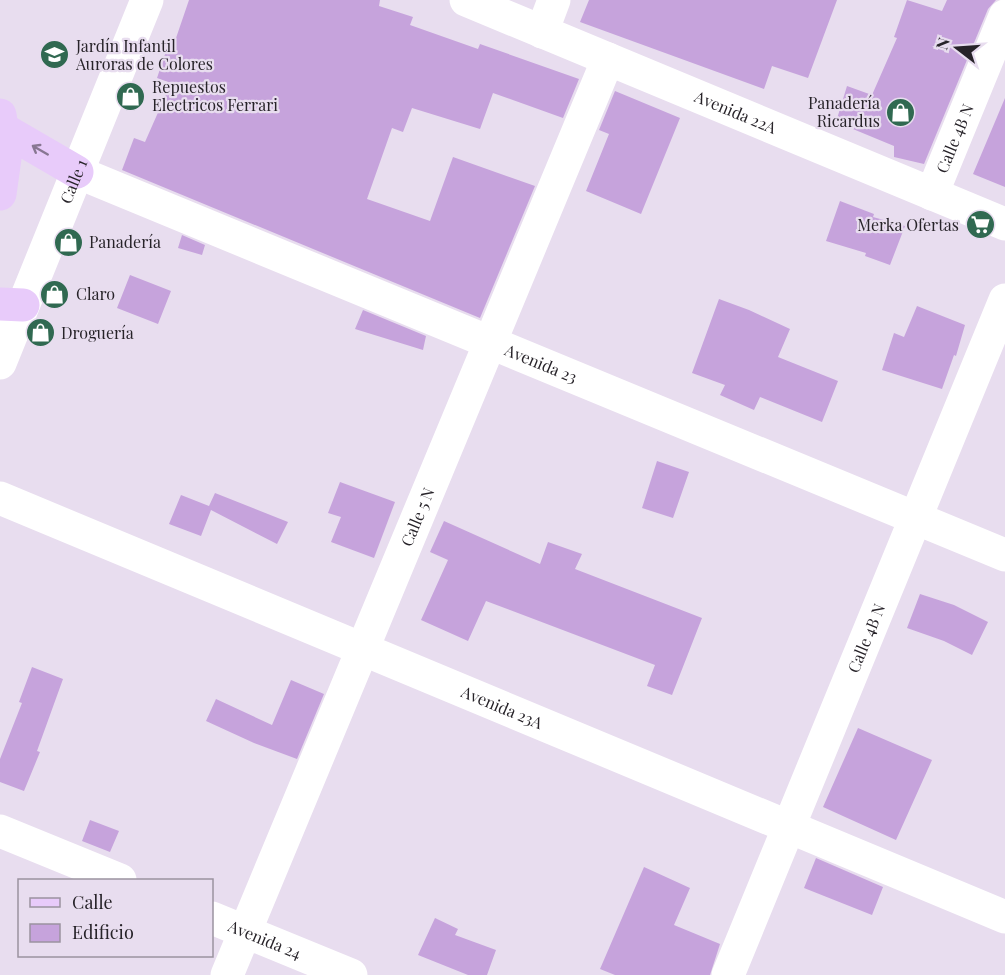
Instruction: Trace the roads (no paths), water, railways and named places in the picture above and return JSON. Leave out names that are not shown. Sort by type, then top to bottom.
[{"type":"main road","points":[[1,122],[77,172]]},
{"type":"main road","points":[[0,194],[6,151],[1,122]]},
{"type":"street","name":"Calle 1","points":[[0,363],[12,304],[77,172],[147,0]]},
{"type":"street","name":"Avenida 22A","points":[[466,0],[1005,224]]},
{"type":"street","points":[[542,32],[554,0]]},
{"type":"street","name":"Calle 4B N","points":[[932,194],[1005,16]]},
{"type":"street","name":"Calle 5 N","points":[[227,975],[608,59]]},
{"type":"street","name":"Avenida 23","points":[[77,172],[1005,555]]},
{"type":"street","name":"Calle 4B N","points":[[728,975],[1005,300]]},
{"type":"street","name":"Avenida 23A","points":[[0,498],[1005,917]]},
{"type":"street","points":[[0,831],[118,879]]},
{"type":"street","name":"Avenida 24","points":[[213,918],[351,975]]},
{"type":"place","name":"Jardín Infantil Auroras de Colores","points":[[55,55]]},
{"type":"place","name":"Repuestos Electricos Ferrari","points":[[131,96]]},
{"type":"place","name":"Panadería Ricardus","points":[[901,112]]},
{"type":"place","name":"Merka Ofertas","points":[[980,225]]},
{"type":"place","name":"Panadería","points":[[68,242]]},
{"type":"place","name":"Claro","points":[[55,294]]},
{"type":"place","name":"Droguería","points":[[40,333]]}]
